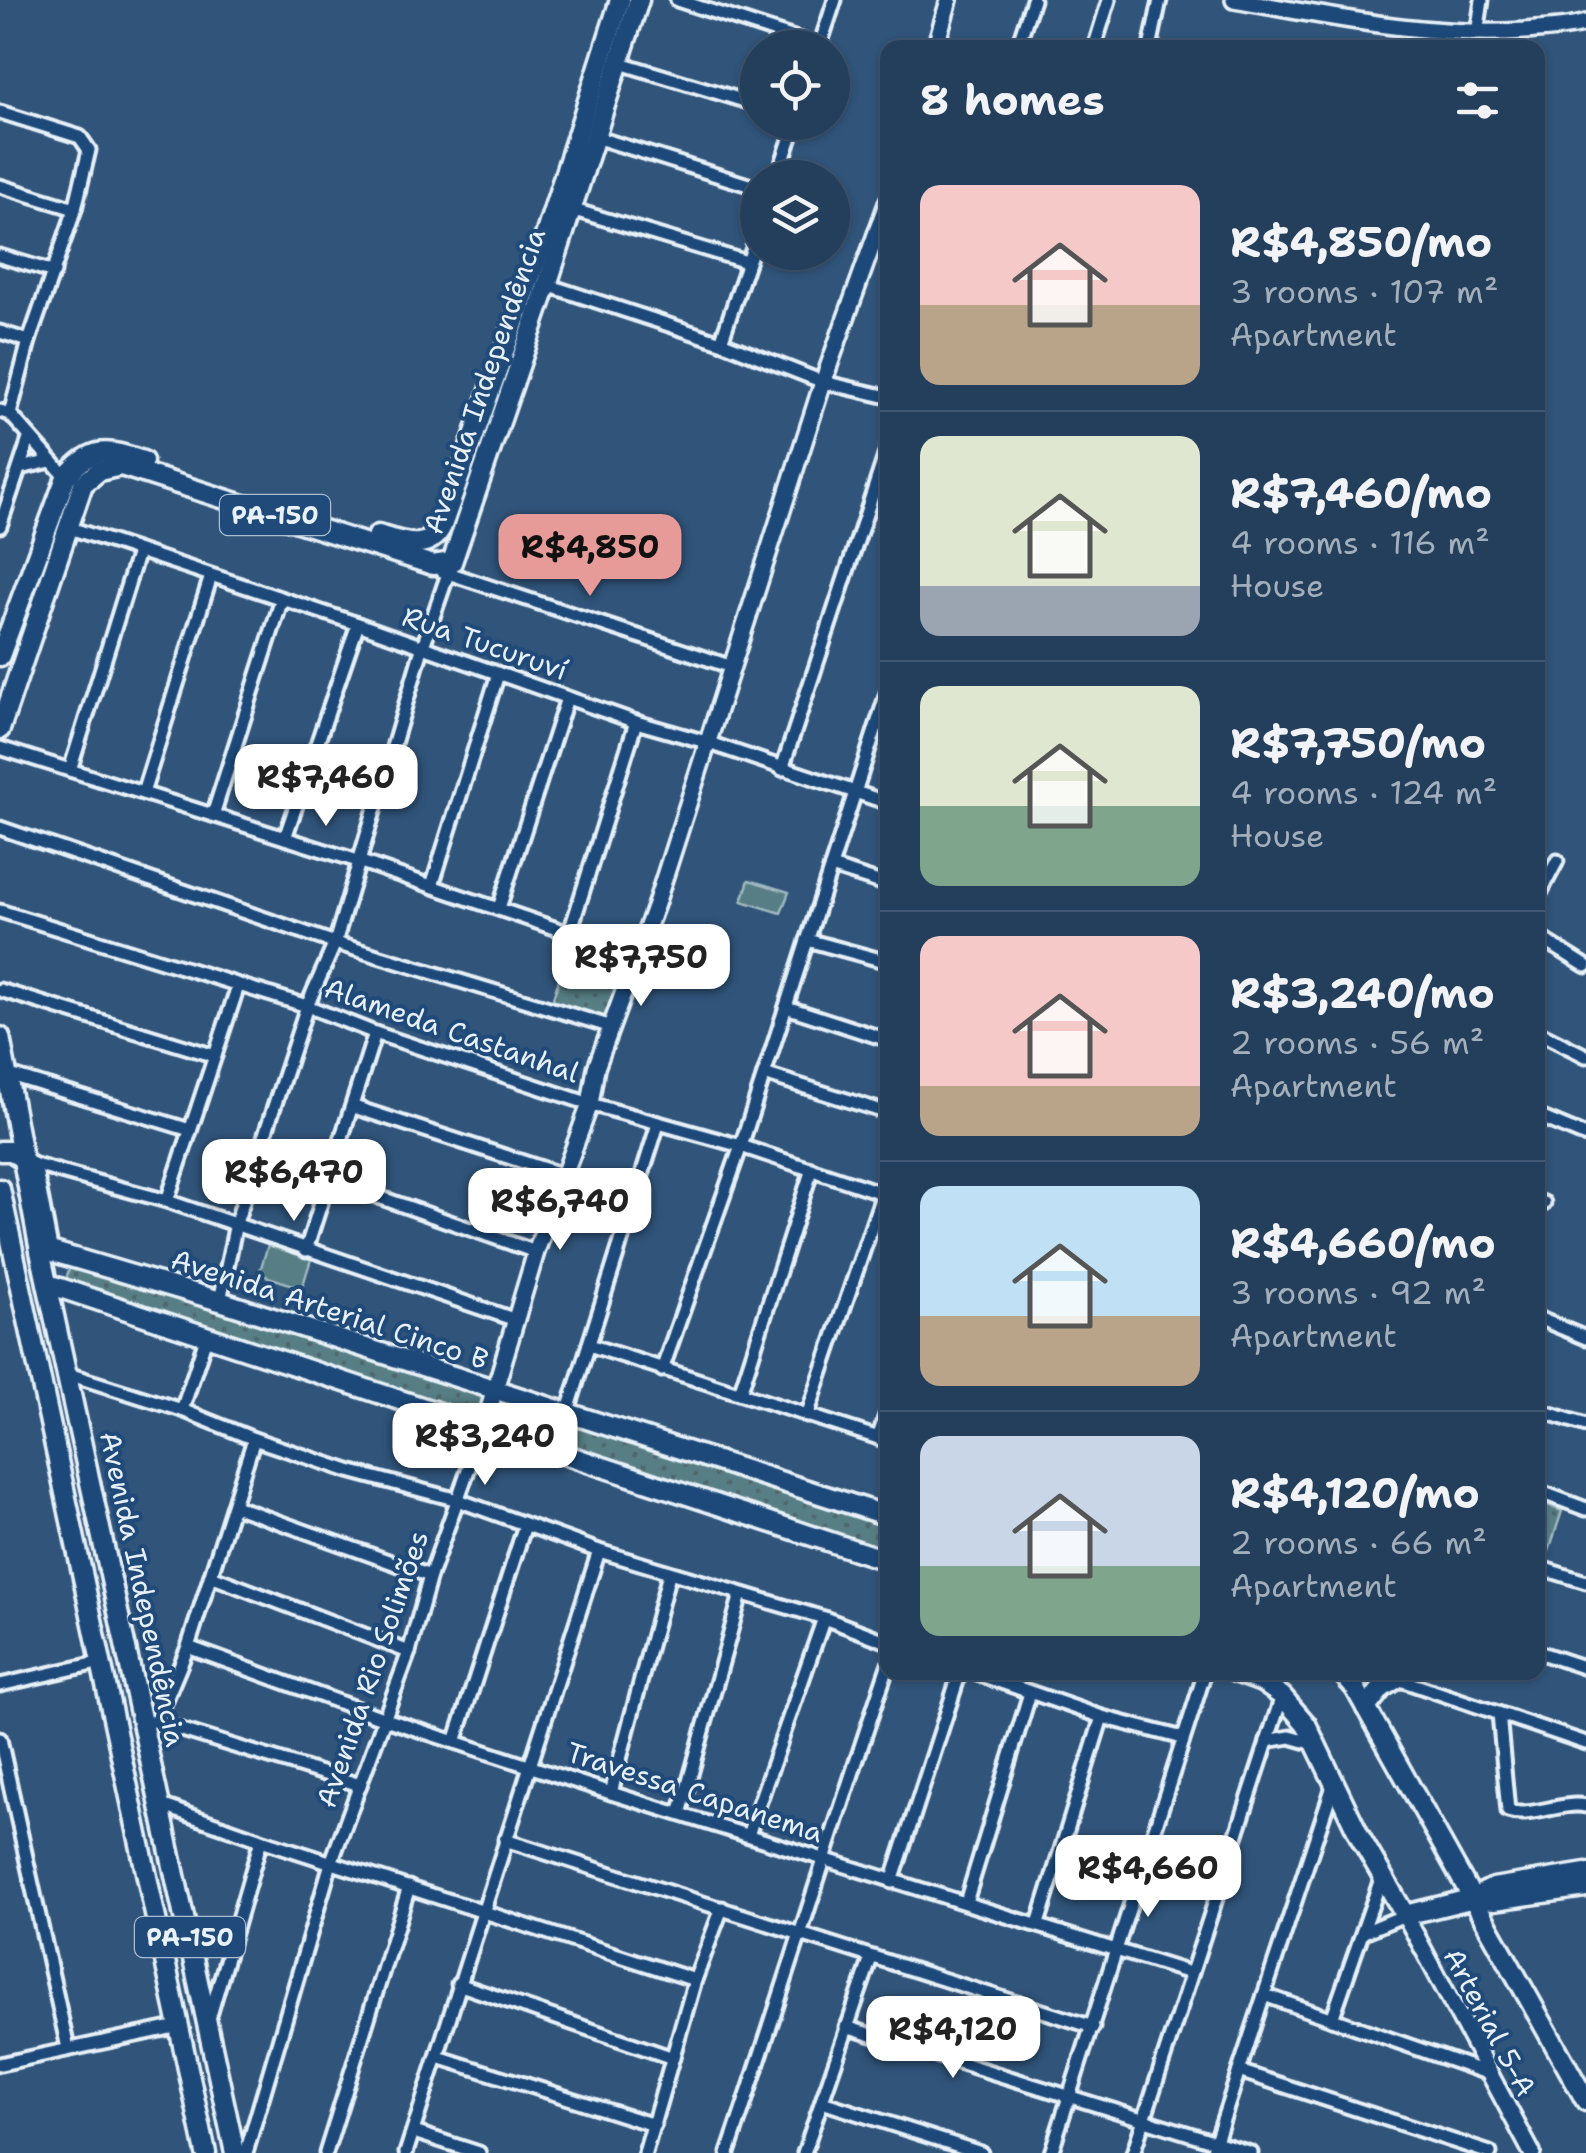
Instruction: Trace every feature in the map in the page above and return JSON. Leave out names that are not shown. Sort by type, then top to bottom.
[{"type":"main road","name":"Avenida Independência","points":[[66,477],[89,456],[114,452],[399,541],[422,544],[433,540],[442,526],[544,239],[620,0]]},
{"type":"main road","name":"Avenida Independência","points":[[0,730],[82,484],[99,471],[121,466],[444,567],[547,285],[639,0]]},
{"type":"main road","points":[[936,40],[949,0]]},
{"type":"main road","points":[[1234,0],[1399,27],[1477,34],[1568,28],[1586,23]]},
{"type":"main road","name":"Avenida Rio Solimões","points":[[484,1426],[536,1252],[590,1104],[596,1068],[656,904],[824,382],[880,238]]},
{"type":"main road","points":[[544,239],[542,272],[547,285]]},
{"type":"main road","points":[[0,656],[66,477]]},
{"type":"main road","name":"Avenida Independência","points":[[0,1037],[29,1162],[46,1250],[48,1284],[150,1721],[161,1805],[235,2153]]},
{"type":"main road","points":[[0,1151],[11,1151],[29,1162]]},
{"type":"main road","name":"Avenida Independência","points":[[0,1189],[7,1256],[102,1662],[206,2153]]},
{"type":"main road","name":"Avenida Arterial Cinco B","points":[[46,1250],[220,1301],[880,1513]]},
{"type":"main road","points":[[71,1294],[66,1276],[72,1258]]},
{"type":"main road","points":[[48,1284],[880,1558]]},
{"type":"main road","points":[[1257,1680],[1282,1696],[1306,1724],[1405,1915],[1470,1899],[1494,1888],[1586,1873]]},
{"type":"main road","points":[[1347,1680],[1586,2101]]},
{"type":"main road","points":[[1366,1708],[1382,1688],[1394,1680]]},
{"type":"main road","points":[[1470,1899],[1495,1900],[1586,1888]]},
{"type":"main road","name":"Arterial 5-A","points":[[1405,1915],[1532,2153]]},
{"type":"street","points":[[677,0],[770,30]]},
{"type":"street","points":[[825,30],[835,0]]},
{"type":"street","points":[[1021,40],[1034,0]]},
{"type":"street","points":[[1096,40],[1109,0]]},
{"type":"street","points":[[1152,40],[1160,0]]},
{"type":"street","points":[[1477,34],[1482,0]]},
{"type":"street","points":[[620,63],[740,100]]},
{"type":"street","points":[[0,112],[80,137],[89,150],[54,272],[5,413],[66,477]]},
{"type":"street","points":[[595,137],[740,182]]},
{"type":"street","points":[[0,186],[74,209]]},
{"type":"street","points":[[572,210],[740,260]]},
{"type":"street","points":[[0,256],[54,272]]},
{"type":"street","points":[[721,342],[744,270]]},
{"type":"street","points":[[547,285],[721,342],[824,382],[880,396]]},
{"type":"street","points":[[0,332],[29,341]]},
{"type":"street","points":[[0,524],[29,439]]},
{"type":"street","points":[[20,468],[51,461]]},
{"type":"street","points":[[782,769],[880,470]]},
{"type":"street","name":"Rua Tucuruví","points":[[67,528],[358,624],[636,722],[880,801]]},
{"type":"street","points":[[70,770],[138,552]]},
{"type":"street","points":[[220,1301],[236,1224],[307,1006],[335,943],[361,862],[444,567],[732,667]]},
{"type":"street","points":[[143,793],[212,576]]},
{"type":"street","points":[[213,815],[282,599]]},
{"type":"street","points":[[285,838],[358,624]]},
{"type":"street","points":[[432,886],[498,674]]},
{"type":"street","points":[[499,908],[567,698]]},
{"type":"street","points":[[570,932],[636,722]]},
{"type":"street","points":[[662,1370],[880,729]]},
{"type":"street","points":[[0,748],[361,862],[636,956]]},
{"type":"street","points":[[0,828],[335,943],[612,1027]]},
{"type":"street","points":[[1545,884],[1557,861]]},
{"type":"street","points":[[831,867],[880,882]]},
{"type":"street","name":"Alameda Castanhal","points":[[0,911],[307,1006],[590,1104],[741,1146],[880,1192]]},
{"type":"street","points":[[807,940],[880,960]]},
{"type":"street","points":[[1545,940],[1586,966]]},
{"type":"street","points":[[167,1201],[238,986]]},
{"type":"street","points":[[0,990],[215,1056]]},
{"type":"street","points":[[786,1007],[880,1037]]},
{"type":"street","points":[[306,1250],[375,1032]]},
{"type":"street","points":[[1545,1036],[1586,1056]]},
{"type":"street","points":[[8,1074],[190,1130]]},
{"type":"street","points":[[764,1074],[880,1111]]},
{"type":"street","points":[[354,1106],[563,1175]]},
{"type":"street","points":[[1545,1119],[1586,1136]]},
{"type":"street","points":[[567,1414],[658,1124]]},
{"type":"street","points":[[29,1162],[167,1201],[516,1320]]},
{"type":"street","points":[[740,1393],[812,1169]]},
{"type":"street","points":[[330,1180],[536,1252]]},
{"type":"street","points":[[807,1416],[880,1208]]},
{"type":"street","points":[[1545,1321],[1586,1338]]},
{"type":"street","points":[[182,1410],[206,1338]]},
{"type":"street","points":[[589,1345],[880,1438]]},
{"type":"street","points":[[68,1374],[182,1410],[349,1471],[458,1500],[600,1552],[824,1618],[880,1639]]},
{"type":"street","points":[[1545,1412],[1586,1425]]},
{"type":"street","name":"Avenida Rio Solimões","points":[[246,2153],[331,1863],[409,1652],[430,1576],[484,1426]]},
{"type":"street","points":[[254,1439],[188,1647],[150,1721],[360,1784]]},
{"type":"street","points":[[1545,1493],[1586,1508]]},
{"type":"street","points":[[234,1506],[430,1576]]},
{"type":"street","points":[[455,1742],[526,1525]]},
{"type":"street","points":[[406,2153],[600,1552]]},
{"type":"street","points":[[1545,1569],[1586,1582]]},
{"type":"street","points":[[611,1793],[668,1574]]},
{"type":"street","points":[[211,1576],[409,1652]]},
{"type":"street","points":[[680,1814],[741,1594]]},
{"type":"street","points":[[748,1835],[824,1618]]},
{"type":"street","name":"Travessa Capanema","points":[[188,1647],[611,1793],[1190,1973]]},
{"type":"street","points":[[1545,1654],[1586,1668]]},
{"type":"street","points":[[0,1686],[102,1662]]},
{"type":"street","points":[[728,2153],[766,2048],[823,1858],[883,1680]]},
{"type":"street","points":[[892,1882],[957,1680]]},
{"type":"street","points":[[994,1680],[1102,1717],[1183,1738]]},
{"type":"street","points":[[1051,2153],[1202,1680]]},
{"type":"street","points":[[1399,1680],[1586,1743]]},
{"type":"street","points":[[966,1902],[1030,1693]]},
{"type":"street","points":[[1133,2153],[1282,1696]]},
{"type":"street","points":[[1499,1714],[1508,1811],[1516,1814],[1556,1806],[1586,1806]]},
{"type":"street","points":[[1038,1924],[1102,1717]]},
{"type":"street","points":[[1268,1741],[1290,1736],[1315,1744]]},
{"type":"street","points":[[0,1739],[68,2048]]},
{"type":"street","points":[[1214,2147],[1334,1783]]},
{"type":"street","points":[[161,1805],[696,1980]]},
{"type":"street","points":[[208,2023],[261,1840]]},
{"type":"street","points":[[504,1840],[1093,2026]]},
{"type":"street","points":[[1332,2019],[1382,1876]]},
{"type":"street","points":[[326,2153],[409,1888]]},
{"type":"street","points":[[645,2153],[696,1980],[722,1908]]},
{"type":"street","points":[[1364,1932],[1405,1915]]},
{"type":"street","points":[[804,2153],[871,1958]]},
{"type":"street","points":[[458,1984],[673,2058]]},
{"type":"street","points":[[1264,1996],[1490,2074]]},
{"type":"street","points":[[0,2064],[179,2026]]},
{"type":"street","points":[[846,2026],[1144,2118],[1214,2147],[1251,2153]]},
{"type":"street","points":[[438,2057],[654,2125]]},
{"type":"street","points":[[1239,2071],[1490,2153]]},
{"type":"street","points":[[822,2102],[981,2153]]},
{"type":"street","points":[[414,2132],[479,2153]]},
{"type":"green space","points":[[749,880],[789,892],[781,913],[742,901]]},
{"type":"green space","points":[[570,944],[627,962],[607,1023],[551,1005]]},
{"type":"green space","points":[[268,1245],[311,1259],[302,1288],[259,1274]]},
{"type":"green space","points":[[72,1258],[880,1514],[880,1559],[68,1284]]},
{"type":"green space","points":[[1545,1504],[1562,1511],[1545,1563]]}]
